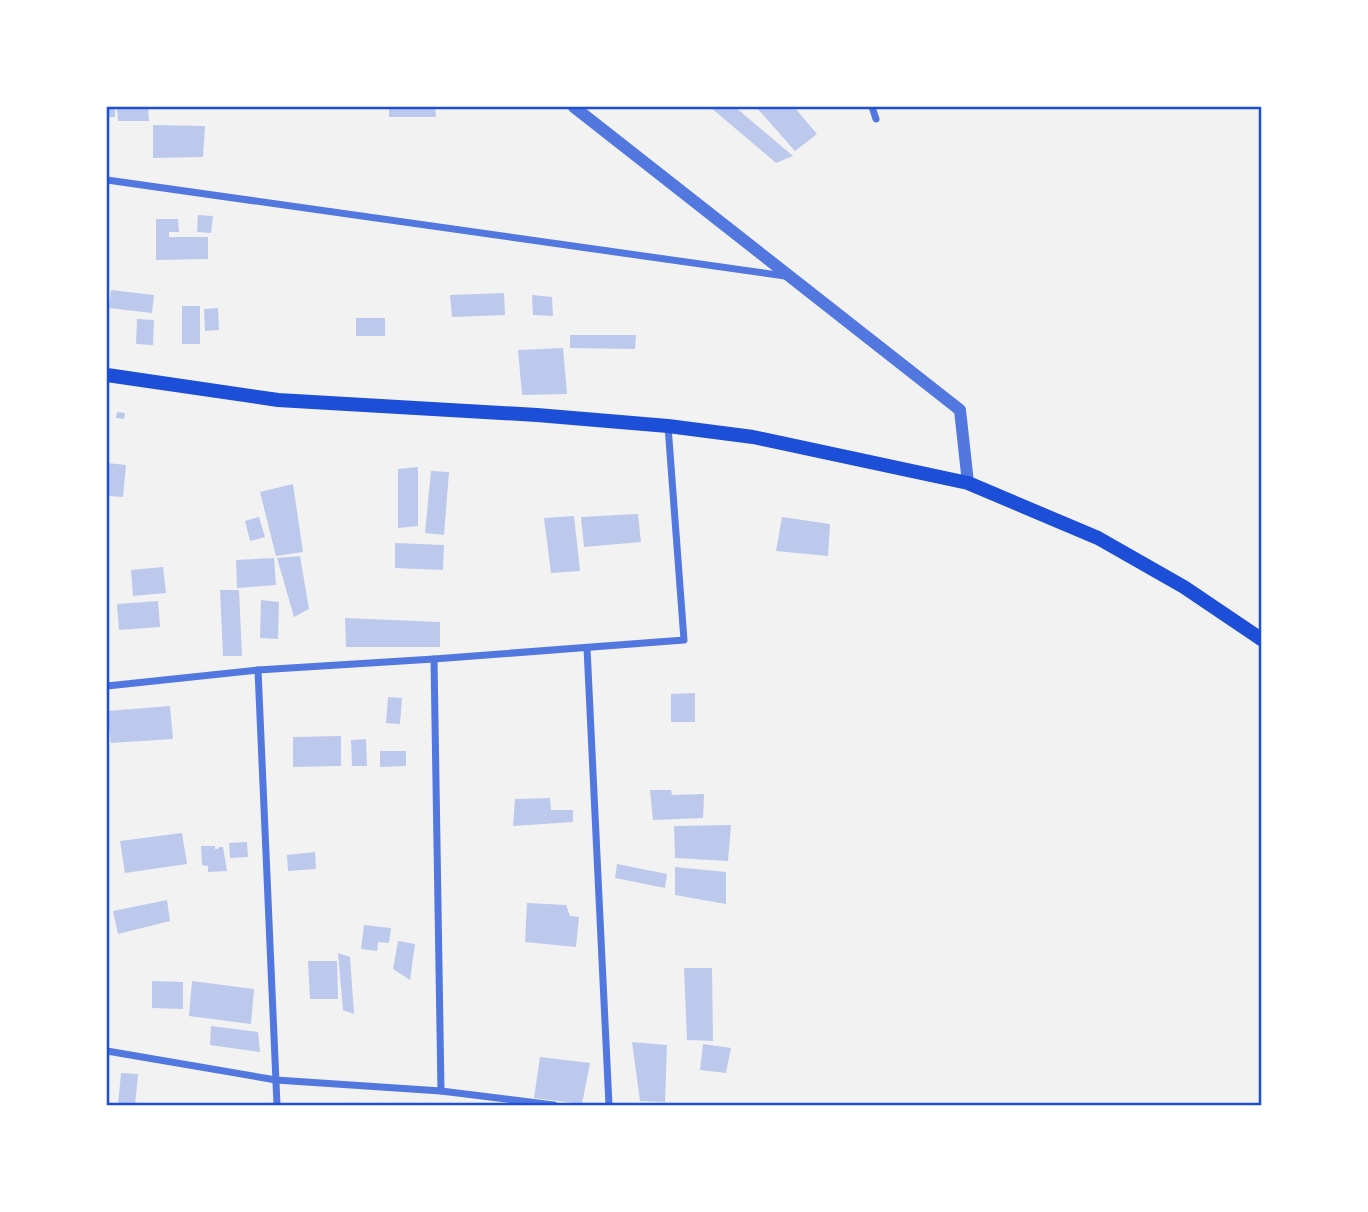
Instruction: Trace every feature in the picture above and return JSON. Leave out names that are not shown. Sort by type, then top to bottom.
[{"type":"main road","points":[[107,375],[278,400],[537,415],[667,426],[753,438],[968,483],[1098,538],[1184,587],[1261,639]]},
{"type":"street","points":[[574,107],[960,410],[968,483]]},
{"type":"street","points":[[872,107],[876,119]]},
{"type":"street","points":[[107,180],[791,277]]},
{"type":"street","points":[[107,687],[258,670],[587,649],[684,640],[667,426]]},
{"type":"street","points":[[587,649],[610,1105]]},
{"type":"street","points":[[434,659],[441,1091]]},
{"type":"street","points":[[258,670],[277,1105]]},
{"type":"street","points":[[107,1051],[276,1080],[441,1091],[554,1105]]},
{"type":"building","points":[[107,107],[115,107],[115,117],[107,117]]},
{"type":"building","points":[[117,107],[148,107],[149,121],[118,121]]},
{"type":"building","points":[[389,107],[435,107],[436,117],[389,117]]},
{"type":"building","points":[[710,107],[735,107],[793,156],[776,163]]},
{"type":"building","points":[[756,107],[794,107],[817,134],[795,151]]},
{"type":"building","points":[[153,125],[205,126],[203,157],[153,158]]},
{"type":"building","points":[[198,215],[213,216],[211,233],[197,232]]},
{"type":"building","points":[[156,219],[178,219],[179,232],[169,232],[169,237],[208,237],[208,259],[156,260]]},
{"type":"building","points":[[111,290],[154,295],[152,313],[109,308]]},
{"type":"building","points":[[504,293],[505,315],[452,317],[450,295]]},
{"type":"building","points":[[532,295],[552,297],[553,316],[533,315]]},
{"type":"building","points":[[182,306],[200,306],[200,344],[182,344]]},
{"type":"building","points":[[218,308],[219,330],[205,331],[204,309]]},
{"type":"building","points":[[356,318],[385,318],[385,336],[356,336]]},
{"type":"building","points":[[137,319],[154,320],[153,345],[136,344]]},
{"type":"building","points":[[570,335],[636,335],[635,349],[570,348]]},
{"type":"building","points":[[563,348],[567,394],[522,395],[518,350]]},
{"type":"building","points":[[117,412],[125,413],[124,419],[116,418]]},
{"type":"building","points":[[107,463],[126,465],[123,497],[107,496]]},
{"type":"building","points":[[418,467],[418,526],[398,528],[398,469]]},
{"type":"building","points":[[431,471],[449,472],[444,535],[425,533]]},
{"type":"building","points":[[293,484],[303,552],[276,556],[260,492]]},
{"type":"building","points":[[638,514],[641,542],[584,547],[581,517]]},
{"type":"building","points":[[574,516],[580,571],[551,573],[544,518]]},
{"type":"building","points":[[259,517],[265,537],[250,541],[245,521]]},
{"type":"building","points":[[782,517],[830,524],[828,556],[776,551]]},
{"type":"building","points":[[395,543],[444,545],[443,570],[395,568]]},
{"type":"building","points":[[300,556],[309,609],[294,617],[277,558]]},
{"type":"building","points":[[274,558],[276,585],[237,588],[236,560]]},
{"type":"building","points":[[163,567],[166,593],[133,596],[131,570]]},
{"type":"building","points":[[220,590],[239,590],[242,656],[223,656]]},
{"type":"building","points":[[261,600],[279,602],[278,639],[260,638]]},
{"type":"building","points":[[158,601],[160,627],[119,630],[117,604]]},
{"type":"building","points":[[345,618],[440,622],[440,647],[346,647]]},
{"type":"building","points":[[695,693],[695,722],[671,722],[671,694]]},
{"type":"building","points":[[388,697],[402,698],[400,724],[386,723]]},
{"type":"building","points":[[170,706],[173,739],[111,743],[107,711]]},
{"type":"building","points":[[341,736],[341,766],[293,767],[293,737]]},
{"type":"building","points":[[366,739],[367,766],[352,766],[351,740]]},
{"type":"building","points":[[380,751],[406,751],[406,766],[380,767]]},
{"type":"building","points":[[650,790],[671,790],[672,795],[704,794],[703,818],[653,820]]},
{"type":"building","points":[[550,798],[551,810],[573,810],[573,822],[513,826],[515,799]]},
{"type":"building","points":[[731,825],[728,861],[675,858],[674,826]]},
{"type":"building","points":[[182,833],[187,864],[125,873],[120,841]]},
{"type":"building","points":[[247,842],[248,857],[230,858],[229,843]]},
{"type":"building","points":[[201,846],[215,846],[215,849],[223,847],[227,871],[208,872],[208,866],[202,865]]},
{"type":"building","points":[[315,852],[316,869],[288,871],[287,855]]},
{"type":"building","points":[[617,864],[667,874],[665,888],[615,878]]},
{"type":"building","points":[[675,867],[726,872],[726,904],[675,895]]},
{"type":"building","points":[[167,900],[170,921],[118,934],[113,911]]},
{"type":"building","points":[[527,903],[566,905],[570,916],[579,917],[576,947],[525,942]]},
{"type":"building","points":[[364,925],[391,928],[389,943],[378,942],[377,951],[361,949]]},
{"type":"building","points":[[398,941],[415,944],[410,980],[393,969]]},
{"type":"building","points":[[338,953],[350,957],[354,1014],[343,1010]]},
{"type":"building","points":[[308,961],[337,961],[338,999],[310,999]]},
{"type":"building","points":[[684,968],[712,968],[713,1041],[687,1040]]},
{"type":"building","points":[[152,981],[183,982],[183,1009],[152,1008]]},
{"type":"building","points":[[192,981],[254,989],[251,1024],[189,1016]]},
{"type":"building","points":[[211,1026],[258,1032],[260,1052],[210,1045]]},
{"type":"building","points":[[632,1042],[667,1045],[665,1102],[640,1101]]},
{"type":"building","points":[[703,1044],[731,1048],[726,1073],[700,1070]]},
{"type":"building","points":[[540,1057],[590,1063],[582,1104],[534,1098]]},
{"type":"building","points":[[121,1073],[138,1074],[135,1105],[118,1105]]}]
